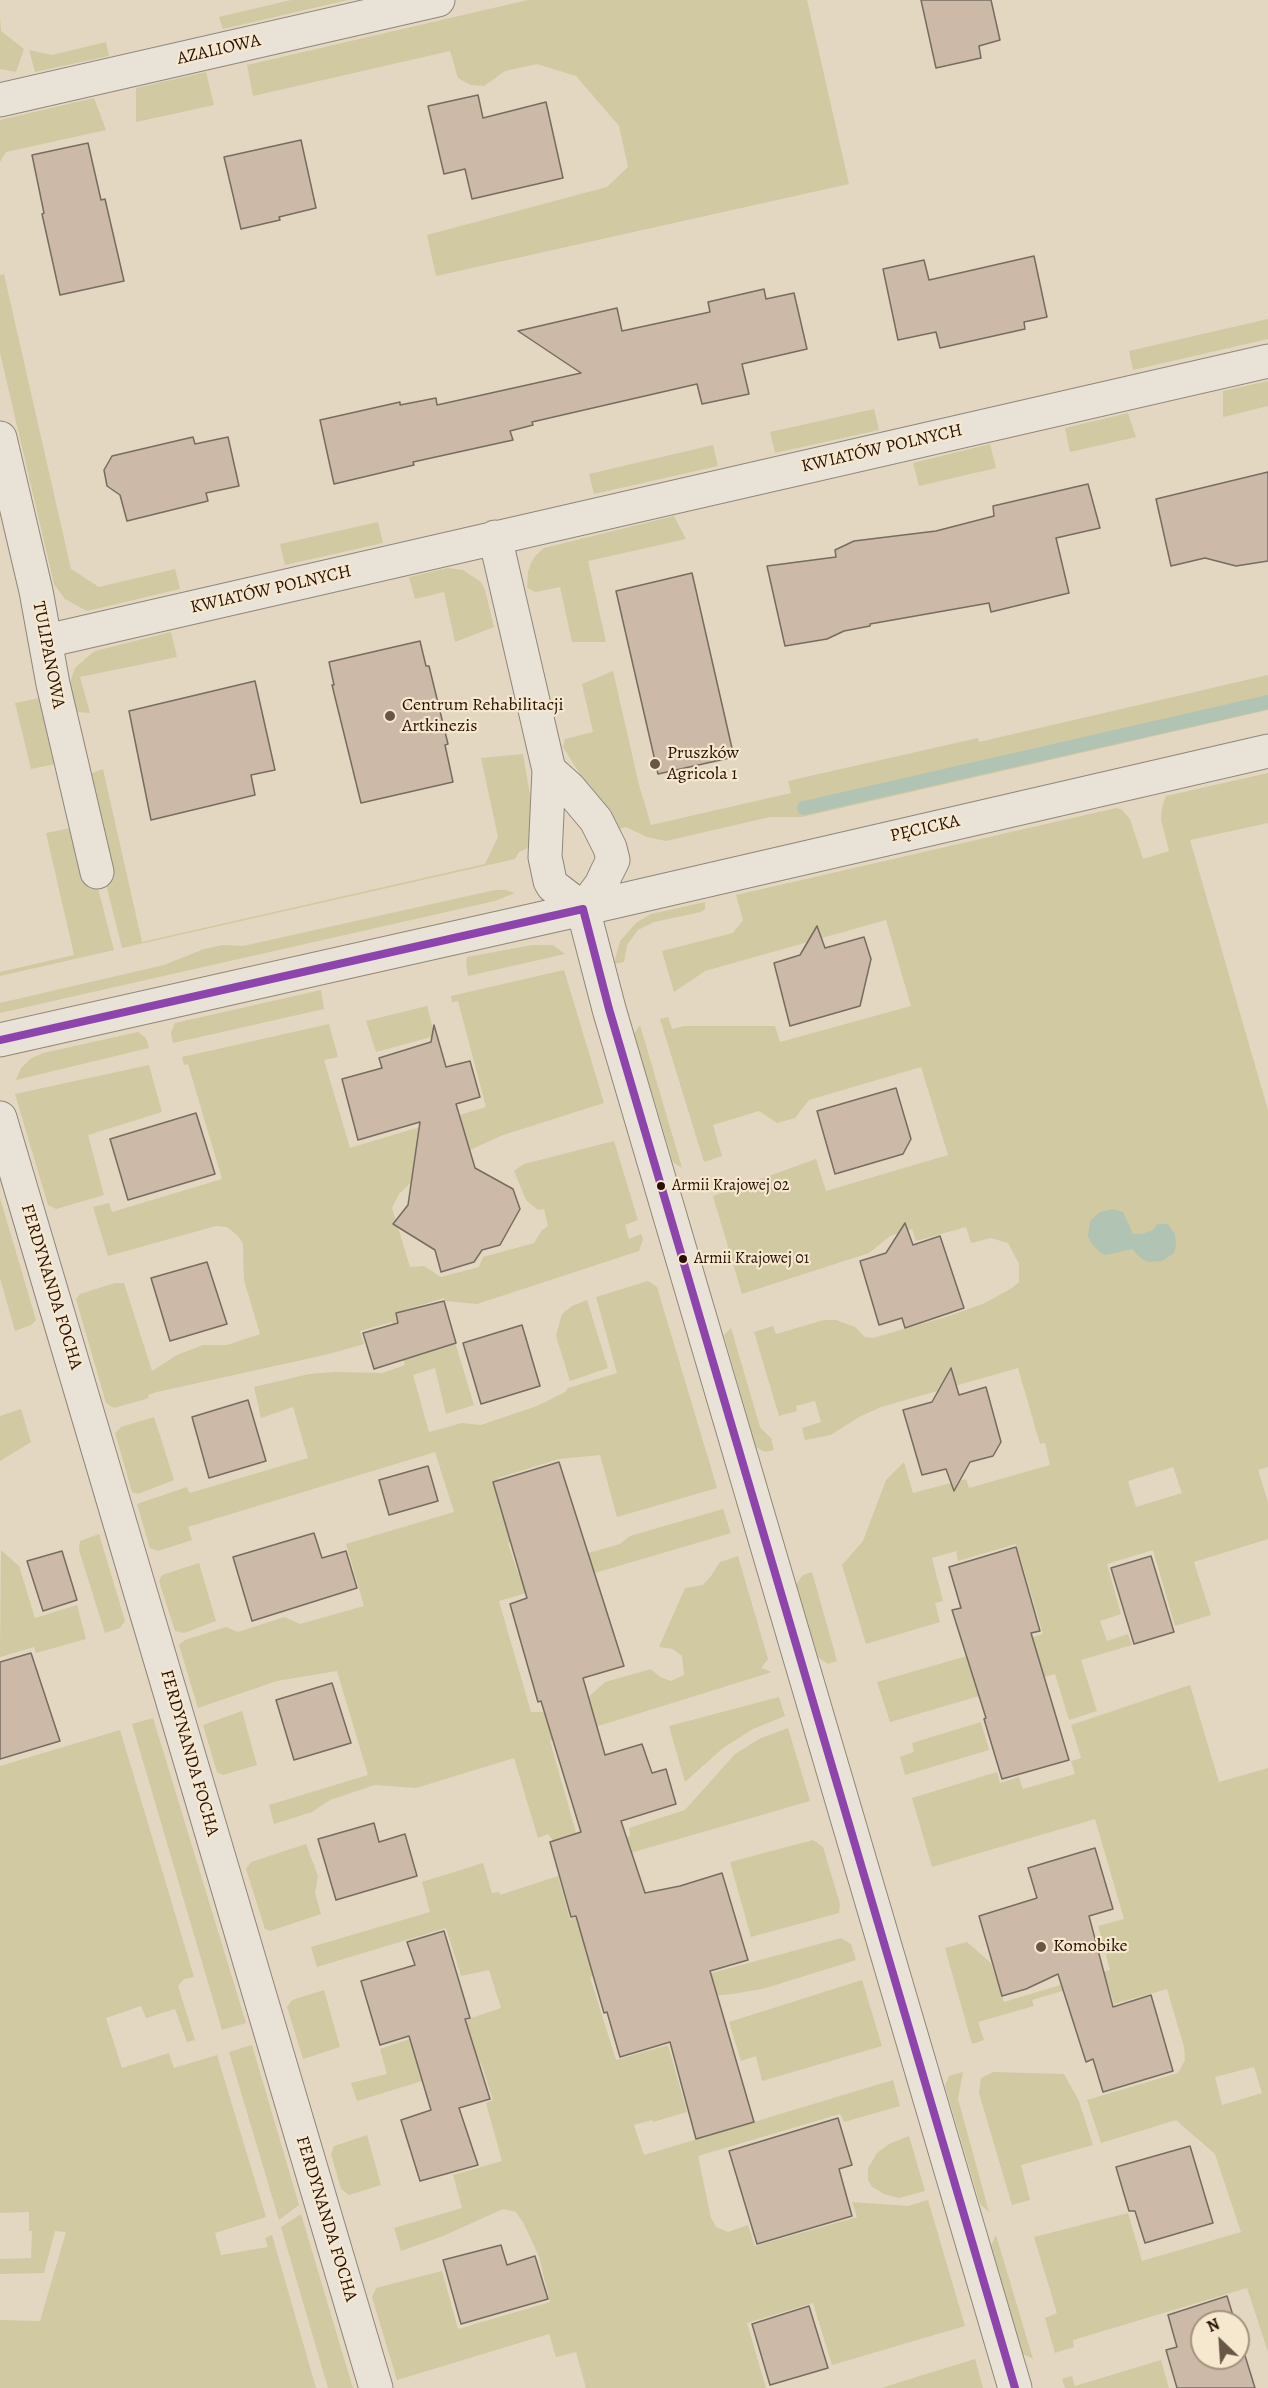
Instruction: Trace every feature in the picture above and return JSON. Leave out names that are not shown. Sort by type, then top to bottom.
[{"type":"street","name":"AZALIOWA","points":[[0,99],[438,0]]},
{"type":"street","name":"KWIATÓW POLNYCH","points":[[46,641],[1268,361]]},
{"type":"street","name":"TULIPANOWA","points":[[0,438],[46,641],[54,689],[97,872]]},
{"type":"street","points":[[495,537],[549,770],[545,857],[550,881],[553,886],[583,909],[609,1009],[1015,2388]]},
{"type":"street","name":"PĘCICKA","points":[[0,1040],[583,909],[1268,751]]},
{"type":"street","points":[[549,770],[569,788],[596,820],[610,848],[613,860],[601,885],[583,909]]},
{"type":"street","name":"FERDYNANDA FOCHA","points":[[0,1118],[376,2388]]},
{"type":"shaded area","points":[[291,0],[348,0],[223,29],[219,17]]},
{"type":"shaded area","points":[[528,0],[807,0],[849,184],[436,276],[427,235],[607,187],[628,167],[619,126],[576,76],[537,64],[505,71],[484,86],[471,85],[458,78],[450,51],[253,96],[247,65]]},
{"type":"shaded area","points":[[0,16],[1,31],[24,49],[16,72],[0,69]]},
{"type":"shaded area","points":[[106,42],[109,56],[35,72],[29,50],[52,55]]},
{"type":"shaded area","points":[[206,72],[214,105],[136,122],[136,88]]},
{"type":"shaded area","points":[[94,98],[106,130],[6,152],[0,162],[0,120]]},
{"type":"shaded area","points":[[4,274],[71,569],[99,587],[175,569],[180,589],[87,611],[65,599],[54,584],[0,353],[0,275]]},
{"type":"shaded area","points":[[1268,319],[1268,339],[1133,370],[1129,351]]},
{"type":"shaded area","points":[[1268,381],[1268,406],[1223,417],[1223,391]]},
{"type":"shaded area","points":[[874,409],[879,430],[775,453],[770,432]]},
{"type":"shaded area","points":[[1128,413],[1136,437],[1070,452],[1065,428]]},
{"type":"shaded area","points":[[990,444],[996,468],[919,486],[913,463]]},
{"type":"shaded area","points":[[713,445],[718,466],[594,494],[589,474]]},
{"type":"shaded area","points":[[674,516],[686,539],[588,561],[606,642],[572,642],[560,587],[536,592],[527,588],[531,563],[544,548]]},
{"type":"shaded area","points":[[378,522],[383,543],[285,565],[280,544]]},
{"type":"shaded area","points":[[448,568],[463,570],[481,582],[494,627],[455,642],[444,592],[415,599],[409,577]]},
{"type":"shaded area","points":[[171,632],[177,657],[80,677],[90,713],[76,712],[70,689],[71,680],[75,668],[85,659],[95,651]]},
{"type":"shaded area","points":[[613,671],[639,785],[651,825],[791,793],[788,781],[978,738],[979,742],[1268,675],[1268,710],[802,817],[770,817],[666,841],[647,837],[626,827],[615,830],[563,747],[565,739],[593,732],[582,684]]},
{"type":"shaded area","points":[[40,698],[55,764],[31,769],[15,703]]},
{"type":"shaded area","points":[[523,754],[530,795],[530,847],[519,852],[515,859],[122,948],[103,872],[90,774],[103,769],[142,942],[485,864],[498,837],[481,758]]},
{"type":"shaded area","points":[[1268,773],[1268,823],[1190,840],[1268,1110],[1268,1467],[1258,1470],[1268,1502],[1268,1539],[1194,1562],[1211,1615],[1175,1626],[1153,1550],[1107,1564],[1121,1614],[1100,1621],[1107,1641],[1128,1634],[1132,1645],[1081,1660],[1097,1711],[1069,1720],[1055,1674],[890,1722],[877,1682],[1043,1634],[1016,1544],[958,1561],[956,1551],[932,1558],[943,1601],[935,1603],[940,1622],[866,1644],[842,1565],[863,1541],[886,1480],[904,1462],[913,1493],[966,1479],[969,1488],[1050,1465],[1045,1443],[1040,1444],[1018,1368],[881,1407],[859,1417],[831,1435],[805,1440],[802,1428],[821,1422],[815,1401],[796,1406],[797,1411],[779,1416],[754,1332],[773,1326],[776,1334],[824,1320],[836,1320],[855,1327],[865,1337],[873,1338],[985,1303],[1019,1282],[1019,1264],[1008,1243],[991,1238],[971,1243],[966,1227],[916,1241],[912,1229],[890,1236],[869,1253],[742,1294],[713,1196],[816,1159],[826,1191],[948,1155],[921,1067],[809,1100],[795,1118],[777,1123],[759,1111],[713,1125],[722,1156],[704,1162],[660,1019],[668,1017],[672,1029],[684,1026],[775,1026],[780,1042],[911,1006],[886,920],[705,971],[674,992],[662,951],[733,933],[743,920],[736,895],[1116,808],[1122,810],[1130,819],[1143,859],[1169,851],[1161,819],[1166,796]],"holes":[[[1173,1467],[1182,1493],[1136,1507],[1128,1481]]]},
{"type":"shaded area","points":[[71,828],[94,873],[114,950],[0,976],[0,972],[74,955],[46,833]]},
{"type":"shaded area","points":[[495,890],[515,893],[495,901],[0,1013],[0,1003],[164,965],[204,949],[223,945],[243,946]]},
{"type":"shaded area","points":[[705,902],[705,909],[701,912],[654,922],[638,930],[627,945],[624,962],[614,964],[620,941],[637,922],[651,914]]},
{"type":"shaded area","points":[[532,945],[553,945],[565,954],[468,976],[467,957]]},
{"type":"shaded area","points":[[564,970],[604,1103],[503,1135],[461,1154],[414,1179],[399,1194],[392,1208],[410,1267],[424,1266],[441,1277],[479,1267],[483,1257],[534,1243],[542,1230],[548,1226],[544,1209],[538,1210],[526,1200],[514,1171],[524,1164],[614,1141],[638,1220],[625,1225],[629,1239],[641,1234],[643,1239],[639,1251],[477,1304],[445,1301],[444,1298],[395,1313],[407,1356],[455,1342],[474,1405],[446,1414],[435,1368],[413,1375],[429,1432],[462,1423],[481,1425],[537,1406],[565,1392],[568,1388],[617,1373],[596,1297],[648,1281],[657,1287],[717,1488],[617,1517],[600,1455],[559,1459],[498,1478],[518,1540],[508,1543],[518,1573],[620,1544],[630,1536],[723,1509],[731,1533],[499,1601],[531,1712],[547,1712],[583,1702],[605,1682],[651,1669],[660,1677],[671,1681],[684,1675],[682,1656],[673,1649],[659,1647],[685,1588],[703,1585],[720,1562],[738,1556],[768,1659],[761,1668],[772,1672],[550,1741],[577,1836],[602,1844],[630,1836],[629,1828],[685,1810],[735,1754],[761,1738],[788,1728],[810,1801],[561,1873],[552,1839],[548,1834],[538,1838],[514,1758],[416,1788],[375,1785],[330,1800],[312,1812],[274,1824],[269,1805],[368,1775],[337,1671],[277,1681],[198,1708],[179,1645],[185,1640],[226,1627],[238,1632],[284,1617],[300,1624],[364,1606],[346,1544],[454,1512],[435,1452],[188,1527],[192,1540],[158,1551],[150,1548],[137,1504],[187,1487],[190,1493],[308,1458],[293,1407],[261,1418],[254,1387],[309,1374],[382,1373],[405,1365],[392,1322],[360,1331],[364,1344],[329,1354],[157,1392],[148,1395],[149,1398],[114,1408],[106,1403],[76,1299],[80,1294],[115,1283],[124,1283],[152,1371],[177,1355],[203,1345],[227,1345],[260,1334],[244,1280],[243,1244],[238,1236],[227,1227],[216,1226],[108,1256],[93,1207],[109,1203],[112,1212],[222,1179],[188,1064],[184,1065],[182,1057],[329,1024],[338,1057],[324,1060],[350,1148],[486,1107],[458,1001],[452,1002],[451,996]]},
{"type":"shaded area","points":[[321,990],[324,1009],[173,1043],[171,1033],[175,1023]]},
{"type":"shaded area","points":[[427,1006],[435,1036],[376,1052],[366,1021]]},
{"type":"shaded area","points":[[640,1025],[682,1168],[673,1162],[634,1034]]},
{"type":"shaded area","points":[[138,1032],[146,1038],[149,1048],[16,1080],[21,1068],[30,1059],[43,1053]]},
{"type":"shaded area","points":[[149,1065],[162,1112],[88,1135],[104,1195],[56,1209],[48,1205],[15,1094]]},
{"type":"shaded area","points":[[0,1198],[36,1320],[31,1325],[15,1331],[0,1278]]},
{"type":"shaded area","points":[[1113,1209],[1123,1212],[1133,1234],[1153,1230],[1157,1224],[1168,1224],[1175,1235],[1174,1253],[1162,1261],[1149,1262],[1142,1259],[1132,1249],[1106,1255],[1101,1253],[1091,1243],[1088,1236],[1090,1221],[1100,1212]]},
{"type":"shaded area","points":[[587,1300],[608,1368],[570,1381],[556,1336],[562,1314],[572,1306]]},
{"type":"shaded area","points":[[731,1328],[760,1427],[771,1438],[774,1450],[765,1452],[756,1447],[724,1335]]},
{"type":"shaded area","points":[[21,1409],[31,1442],[0,1461],[0,1416]]},
{"type":"shaded area","points":[[154,1417],[174,1480],[138,1494],[132,1492],[115,1433],[121,1427]]},
{"type":"shaded area","points":[[99,1534],[125,1621],[120,1628],[105,1633],[79,1550],[80,1541]]},
{"type":"shaded area","points":[[1,1550],[19,1566],[35,1618],[77,1605],[86,1639],[36,1653],[34,1647],[0,1657]]},
{"type":"shaded area","points":[[199,1563],[216,1621],[184,1633],[175,1631],[159,1581],[162,1575]]},
{"type":"shaded area","points":[[812,1572],[837,1661],[828,1664],[818,1657],[796,1584],[803,1575]]},
{"type":"shaded area","points":[[1190,1685],[1219,1782],[1268,1768],[1268,2352],[1247,2288],[1073,2340],[1074,2347],[1055,2353],[1045,2318],[1057,2313],[1034,2237],[1128,2213],[1142,2261],[1241,2232],[1215,2154],[1176,2120],[1101,2143],[1087,2100],[1178,2073],[1185,2060],[1184,2047],[1167,1989],[1114,2004],[1106,1978],[1032,2000],[1034,2006],[978,2022],[984,2040],[972,2044],[945,1948],[967,1942],[991,1963],[1004,2002],[1110,1970],[1098,1926],[1124,1919],[1095,1819],[932,1867],[912,1798],[997,1772],[1000,1783],[1019,1777],[1023,1789],[1075,1774],[1071,1761],[1081,1758],[1071,1725]],"holes":[[[1254,2067],[1262,2093],[1222,2105],[1215,2077]]]},
{"type":"shaded area","points":[[779,1697],[785,1716],[753,1729],[723,1748],[685,1782],[669,1726]]},
{"type":"shaded area","points":[[242,1711],[257,1765],[223,1775],[217,1772],[203,1725]]},
{"type":"shaded area","points":[[153,1718],[246,2023],[222,2030],[132,1724]]},
{"type":"shaded area","points":[[981,1722],[989,1750],[905,1775],[900,1757],[914,1752],[912,1743]]},
{"type":"shaded area","points":[[120,1730],[194,1977],[184,1979],[178,1986],[195,2040],[187,2042],[175,2009],[146,2018],[141,2006],[106,2018],[122,2068],[169,2053],[174,2068],[217,2055],[266,2217],[215,2233],[221,2255],[268,2247],[265,2238],[272,2235],[316,2388],[0,2388],[0,2320],[40,2321],[66,2232],[55,2231],[44,2273],[0,2274],[0,2259],[31,2258],[32,2231],[29,2231],[29,2212],[0,2213],[0,1766]]},
{"type":"shaded area","points":[[813,1840],[823,1847],[840,1904],[839,1913],[751,1937],[730,1862]]},
{"type":"shaded area","points":[[306,1844],[318,1876],[315,1893],[321,1914],[270,1931],[265,1929],[246,1869],[251,1862]]},
{"type":"shaded area","points":[[483,1863],[492,1893],[499,1892],[500,1895],[558,1876],[570,1919],[625,1905],[708,1974],[841,1938],[851,1944],[856,1960],[766,1988],[733,1994],[689,1998],[620,1968],[590,1977],[616,2060],[668,2045],[687,2112],[634,2125],[644,2155],[893,2080],[900,2106],[844,2122],[840,2114],[698,2156],[711,2218],[716,2227],[728,2232],[748,2225],[755,2246],[857,2217],[852,2202],[908,2206],[928,2200],[965,2326],[832,2365],[813,2303],[747,2323],[766,2388],[586,2388],[576,2352],[556,2357],[549,2334],[397,2380],[372,2297],[376,2288],[442,2271],[458,2329],[550,2302],[539,2257],[516,2212],[503,2209],[443,2236],[401,2251],[394,2228],[462,2208],[453,2175],[502,2161],[486,2103],[493,2100],[481,2063],[357,2101],[351,2083],[387,2074],[380,2049],[501,2008],[489,1970],[461,1976],[446,1928],[317,1967],[311,1947],[430,1912],[422,1882]]},
{"type":"shaded area","points":[[862,1980],[882,2046],[762,2081],[756,2056],[741,2061],[729,2022]]},
{"type":"shaded area","points":[[324,1990],[340,2047],[303,2059],[287,2007],[292,2000]]},
{"type":"shaded area","points":[[252,2045],[299,2205],[279,2220],[229,2052]]},
{"type":"shaded area","points":[[963,2072],[958,2099],[989,2212],[980,2204],[945,2086],[949,2076]]},
{"type":"shaded area","points":[[993,2072],[1064,2074],[1079,2101],[1093,2145],[1021,2165],[1030,2200],[1012,2205],[979,2093],[981,2078]]},
{"type":"shaded area","points":[[367,2135],[381,2185],[349,2195],[341,2189],[331,2154],[334,2146]]},
{"type":"shaded area","points":[[909,2136],[925,2191],[899,2198],[884,2194],[872,2187],[868,2180],[868,2168],[877,2153],[889,2144]]},
{"type":"shaded area","points":[[301,2214],[353,2388],[328,2388],[281,2227]]},
{"type":"shaded area","points":[[996,2235],[1033,2359],[1023,2354],[991,2245]]},
{"type":"shaded area","points":[[975,2359],[983,2388],[881,2388]]},
{"type":"shaded area","points":[[1161,2360],[1169,2388],[1065,2388],[1062,2379],[1072,2376],[1075,2386]]},
{"type":"building","points":[[921,0],[991,0],[1000,40],[979,46],[981,58],[936,68]]},
{"type":"building","points":[[478,95],[483,118],[546,102],[563,178],[472,199],[465,169],[444,174],[428,106]]},
{"type":"building","points":[[301,140],[316,208],[279,217],[280,220],[241,229],[224,157]]},
{"type":"building","points":[[88,143],[101,200],[105,199],[124,281],[60,295],[32,155]]},
{"type":"building","points":[[1034,256],[1047,317],[1024,322],[1025,329],[940,348],[936,332],[898,340],[883,269],[924,260],[929,280]]},
{"type":"building","points":[[764,289],[766,299],[794,293],[807,349],[742,364],[749,394],[702,404],[697,384],[532,422],[533,425],[510,431],[513,440],[413,462],[414,465],[334,484],[320,420],[400,402],[400,405],[436,398],[437,405],[581,373],[518,331],[617,308],[622,331],[710,312],[708,302]]},
{"type":"building","points":[[193,437],[195,444],[228,437],[239,486],[206,493],[208,501],[127,521],[120,495],[107,486],[104,470],[112,456]]},
{"type":"building","points":[[1268,472],[1268,561],[1236,566],[1205,558],[1171,566],[1156,499]]},
{"type":"building","points":[[1088,484],[1100,528],[1056,538],[1069,593],[991,612],[989,603],[870,624],[870,626],[844,631],[827,639],[785,646],[767,566],[836,557],[835,550],[854,541],[936,531],[994,516],[993,506]]},
{"type":"building","points":[[692,573],[734,757],[658,774],[616,591]]},
{"type":"building","name":"Centrum Rehabilitacji Artkinezis","points":[[420,641],[426,666],[429,666],[448,744],[445,745],[453,782],[361,803],[332,685],[334,685],[329,662]]},
{"type":"building","points":[[255,681],[275,770],[251,775],[255,795],[151,820],[129,711]]},
{"type":"building","points":[[817,926],[825,948],[864,937],[871,959],[860,1006],[790,1026],[774,963],[800,955]]},
{"type":"building","points":[[434,1025],[446,1067],[470,1061],[480,1097],[456,1104],[475,1168],[513,1189],[520,1209],[500,1245],[482,1250],[474,1262],[441,1272],[435,1250],[393,1224],[408,1205],[420,1122],[358,1140],[342,1079],[382,1068],[379,1058],[431,1042]]},
{"type":"building","points":[[896,1088],[911,1139],[903,1154],[835,1174],[817,1111]]},
{"type":"building","points":[[196,1113],[215,1174],[128,1200],[110,1139]]},
{"type":"building","points":[[905,1223],[913,1245],[940,1236],[964,1308],[905,1328],[902,1318],[879,1325],[860,1261],[886,1253]]},
{"type":"building","points":[[207,1262],[227,1324],[170,1341],[151,1278]]},
{"type":"building","points":[[444,1301],[456,1343],[374,1369],[363,1333],[398,1323],[396,1313]]},
{"type":"building","points":[[522,1325],[540,1386],[481,1404],[463,1343]]},
{"type":"building","points":[[951,1368],[959,1395],[986,1387],[1001,1442],[993,1456],[970,1462],[954,1491],[946,1469],[922,1475],[903,1410],[932,1402]]},
{"type":"building","points":[[248,1400],[266,1461],[209,1478],[192,1417]]},
{"type":"building","points":[[559,1462],[624,1666],[583,1678],[605,1755],[642,1744],[652,1773],[666,1769],[676,1804],[621,1821],[645,1893],[680,1886],[722,1873],[748,1960],[710,1971],[754,2122],[696,2139],[670,2042],[620,2057],[607,2012],[604,2013],[576,1916],[571,1917],[550,1842],[581,1832],[541,1701],[538,1702],[510,1604],[527,1598],[493,1482]]},
{"type":"building","points":[[428,1466],[438,1501],[389,1515],[379,1480]]},
{"type":"building","points":[[314,1533],[322,1558],[346,1551],[357,1588],[252,1621],[233,1557]]},
{"type":"building","points":[[1016,1547],[1040,1631],[1031,1633],[1069,1760],[1002,1779],[984,1719],[986,1718],[952,1610],[961,1608],[949,1567]]},
{"type":"building","points":[[62,1551],[77,1600],[43,1611],[27,1561]]},
{"type":"building","points":[[1151,1556],[1174,1632],[1134,1644],[1111,1568]]},
{"type":"building","points":[[31,1653],[60,1741],[0,1759],[0,1662]]},
{"type":"building","points":[[332,1683],[351,1743],[294,1760],[276,1700]]},
{"type":"building","points":[[374,1823],[379,1842],[405,1834],[417,1876],[336,1900],[318,1839]]},
{"type":"building","points":[[1095,1848],[1113,1909],[1089,1916],[1113,2007],[1151,1995],[1173,2071],[1103,2092],[1093,2059],[1086,2062],[1058,1974],[1026,1989],[1002,1996],[979,1916],[1037,1898],[1028,1868]]},
{"type":"building","points":[[444,1931],[470,2018],[465,2019],[490,2099],[459,2108],[478,2165],[420,2181],[401,2120],[431,2110],[409,2036],[380,2045],[361,1981],[415,1965],[407,1942]]},
{"type":"building","points":[[838,2118],[852,2165],[839,2169],[852,2216],[757,2244],[729,2151]]},
{"type":"building","points":[[1190,2146],[1213,2223],[1145,2243],[1135,2211],[1129,2211],[1116,2167]]},
{"type":"building","points":[[501,2245],[507,2265],[535,2256],[548,2299],[461,2324],[443,2260]]},
{"type":"building","points":[[1227,2296],[1231,2310],[1190,2310],[1190,2370],[1249,2370],[1255,2388],[1177,2388],[1166,2350],[1177,2347],[1168,2315]]},
{"type":"building","points":[[809,2306],[828,2368],[770,2385],[752,2324]]},
{"type":"waterway","points":[[804,808],[1268,702]]},
{"type":"transit line","points":[[583,909],[609,1009],[1015,2388]]},
{"type":"transit line","points":[[0,1040],[583,909]]},
{"type":"place","name":"Centrum Rehabilitacji Artkinezis","points":[[390,716]]},
{"type":"place","name":"Pruszków Agricola 1","points":[[655,764]]},
{"type":"place","name":"Armii Krajowej 02","points":[[661,1186]]},
{"type":"place","name":"Armii Krajowej 01","points":[[683,1259]]},
{"type":"place","name":"Komobike","points":[[1041,1947]]}]
